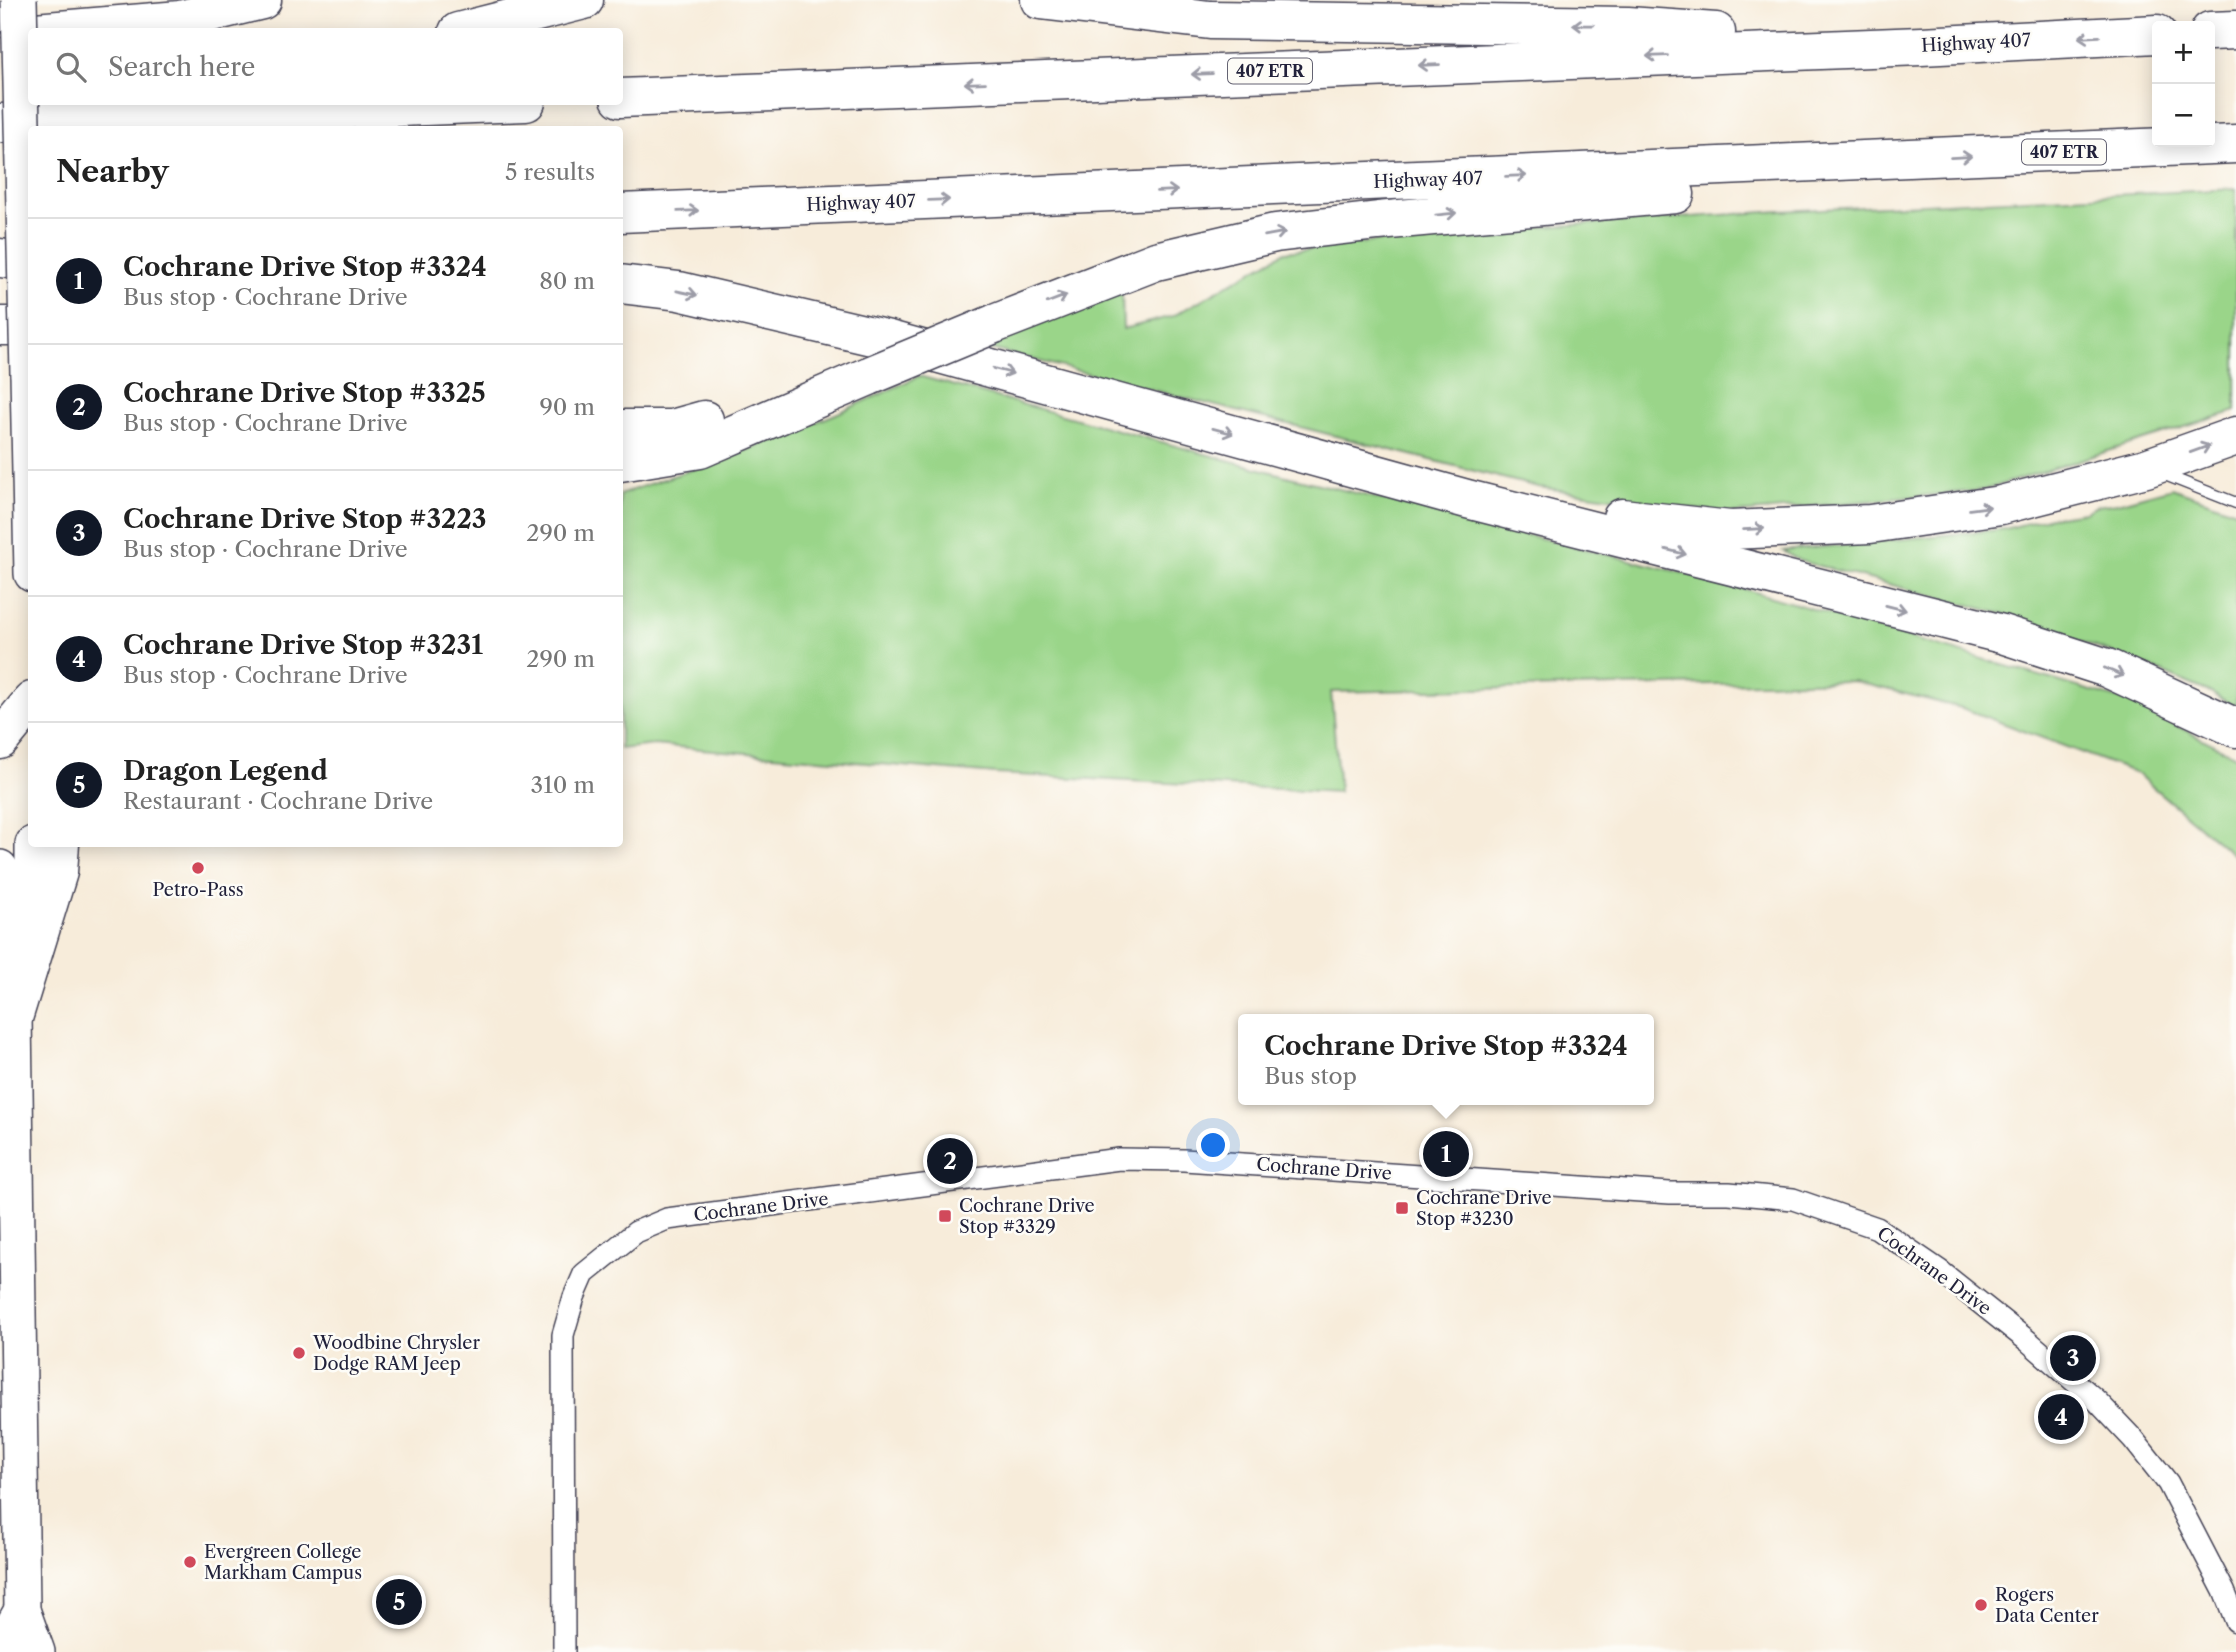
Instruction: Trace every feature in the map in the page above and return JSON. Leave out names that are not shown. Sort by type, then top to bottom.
[{"type":"highway","points":[[82,28],[180,20],[262,0]]},
{"type":"highway","points":[[474,28],[584,0]]},
{"type":"highway","points":[[1040,0],[1210,20],[1628,26],[1921,46]]},
{"type":"highway","points":[[2215,31],[2236,30]]},
{"type":"highway","points":[[0,34],[28,32]]},
{"type":"highway","name":"Highway 407","points":[[623,98],[1921,46],[2152,34]]},
{"type":"highway","points":[[0,97],[28,94]]},
{"type":"highway","points":[[0,123],[451,105]]},
{"type":"highway","name":"Highway 407","points":[[623,213],[2236,144]]},
{"type":"highway","points":[[623,462],[700,449],[994,324],[1156,261],[1275,233],[1543,205],[1782,185],[1893,160]]},
{"type":"highway","points":[[0,239],[28,238]]},
{"type":"highway","points":[[0,258],[28,262]]},
{"type":"highway","points":[[623,285],[679,291],[889,340],[1467,499],[2002,634],[2107,668],[2236,728]]},
{"type":"highway","points":[[0,326],[28,326]]},
{"type":"highway","points":[[623,429],[672,429],[869,376]]},
{"type":"highway","points":[[1467,499],[1730,530],[1870,524],[2001,505],[2146,468],[2236,436]]},
{"type":"highway","points":[[0,740],[28,706]]},
{"type":"highway","points":[[7,1012],[58,872],[60,847]]},
{"type":"main road","points":[[19,0],[28,373]]},
{"type":"main road","points":[[16,905],[33,880],[33,847]]},
{"type":"main road","points":[[0,868],[16,905],[15,977],[7,1012],[16,1511],[22,1610],[37,1652]]},
{"type":"main road","points":[[0,1649],[22,1610]]},
{"type":"street","name":"Cochrane Drive","points":[[564,1652],[563,1335],[584,1274],[636,1231],[667,1219],[1119,1159],[1184,1160],[1670,1193],[1781,1196],[1877,1228],[1940,1271],[2028,1341],[2097,1401],[2133,1440],[2168,1483],[2224,1591],[2236,1621]]},
{"type":"lane","points":[[2146,468],[2236,503]]},
{"type":"green space","points":[[2236,189],[2236,411],[1984,490],[1729,514],[1538,487],[987,348],[1045,319],[1122,293],[1123,329],[1173,316],[1285,252],[1439,234],[1781,211]]},
{"type":"green space","points":[[919,376],[1290,477],[1724,583],[2132,703],[2236,756],[2236,857],[2136,773],[1962,708],[1853,681],[1331,692],[1339,792],[996,774],[654,745],[623,749],[623,494],[779,438]]},
{"type":"green space","points":[[2172,488],[2236,511],[2236,707],[2207,691],[2140,663],[2003,614],[1800,561],[1783,551],[2005,529],[2051,517],[2085,512],[2097,506]]},
{"type":"place","name":"Petro-Pass","points":[[198,868]]},
{"type":"place","name":"Cochrane Drive Stop #3324","points":[[1446,1154]]},
{"type":"place","name":"Cochrane Drive Stop #3325","points":[[950,1161]]},
{"type":"place","name":"Cochrane Drive Stop #3230","points":[[1402,1208]]},
{"type":"place","name":"Cochrane Drive Stop #3329","points":[[945,1216]]},
{"type":"place","name":"Woodbine Chrysler Dodge RAM Jeep","points":[[299,1353]]},
{"type":"place","name":"Cochrane Drive Stop #3223","points":[[2073,1358]]},
{"type":"place","name":"Cochrane Drive Stop #3231","points":[[2061,1417]]},
{"type":"place","name":"Evergreen College Markham Campus","points":[[190,1562]]},
{"type":"place","name":"Dragon Legend","points":[[399,1602]]},
{"type":"place","name":"Rogers Data Center","points":[[1981,1605]]}]
